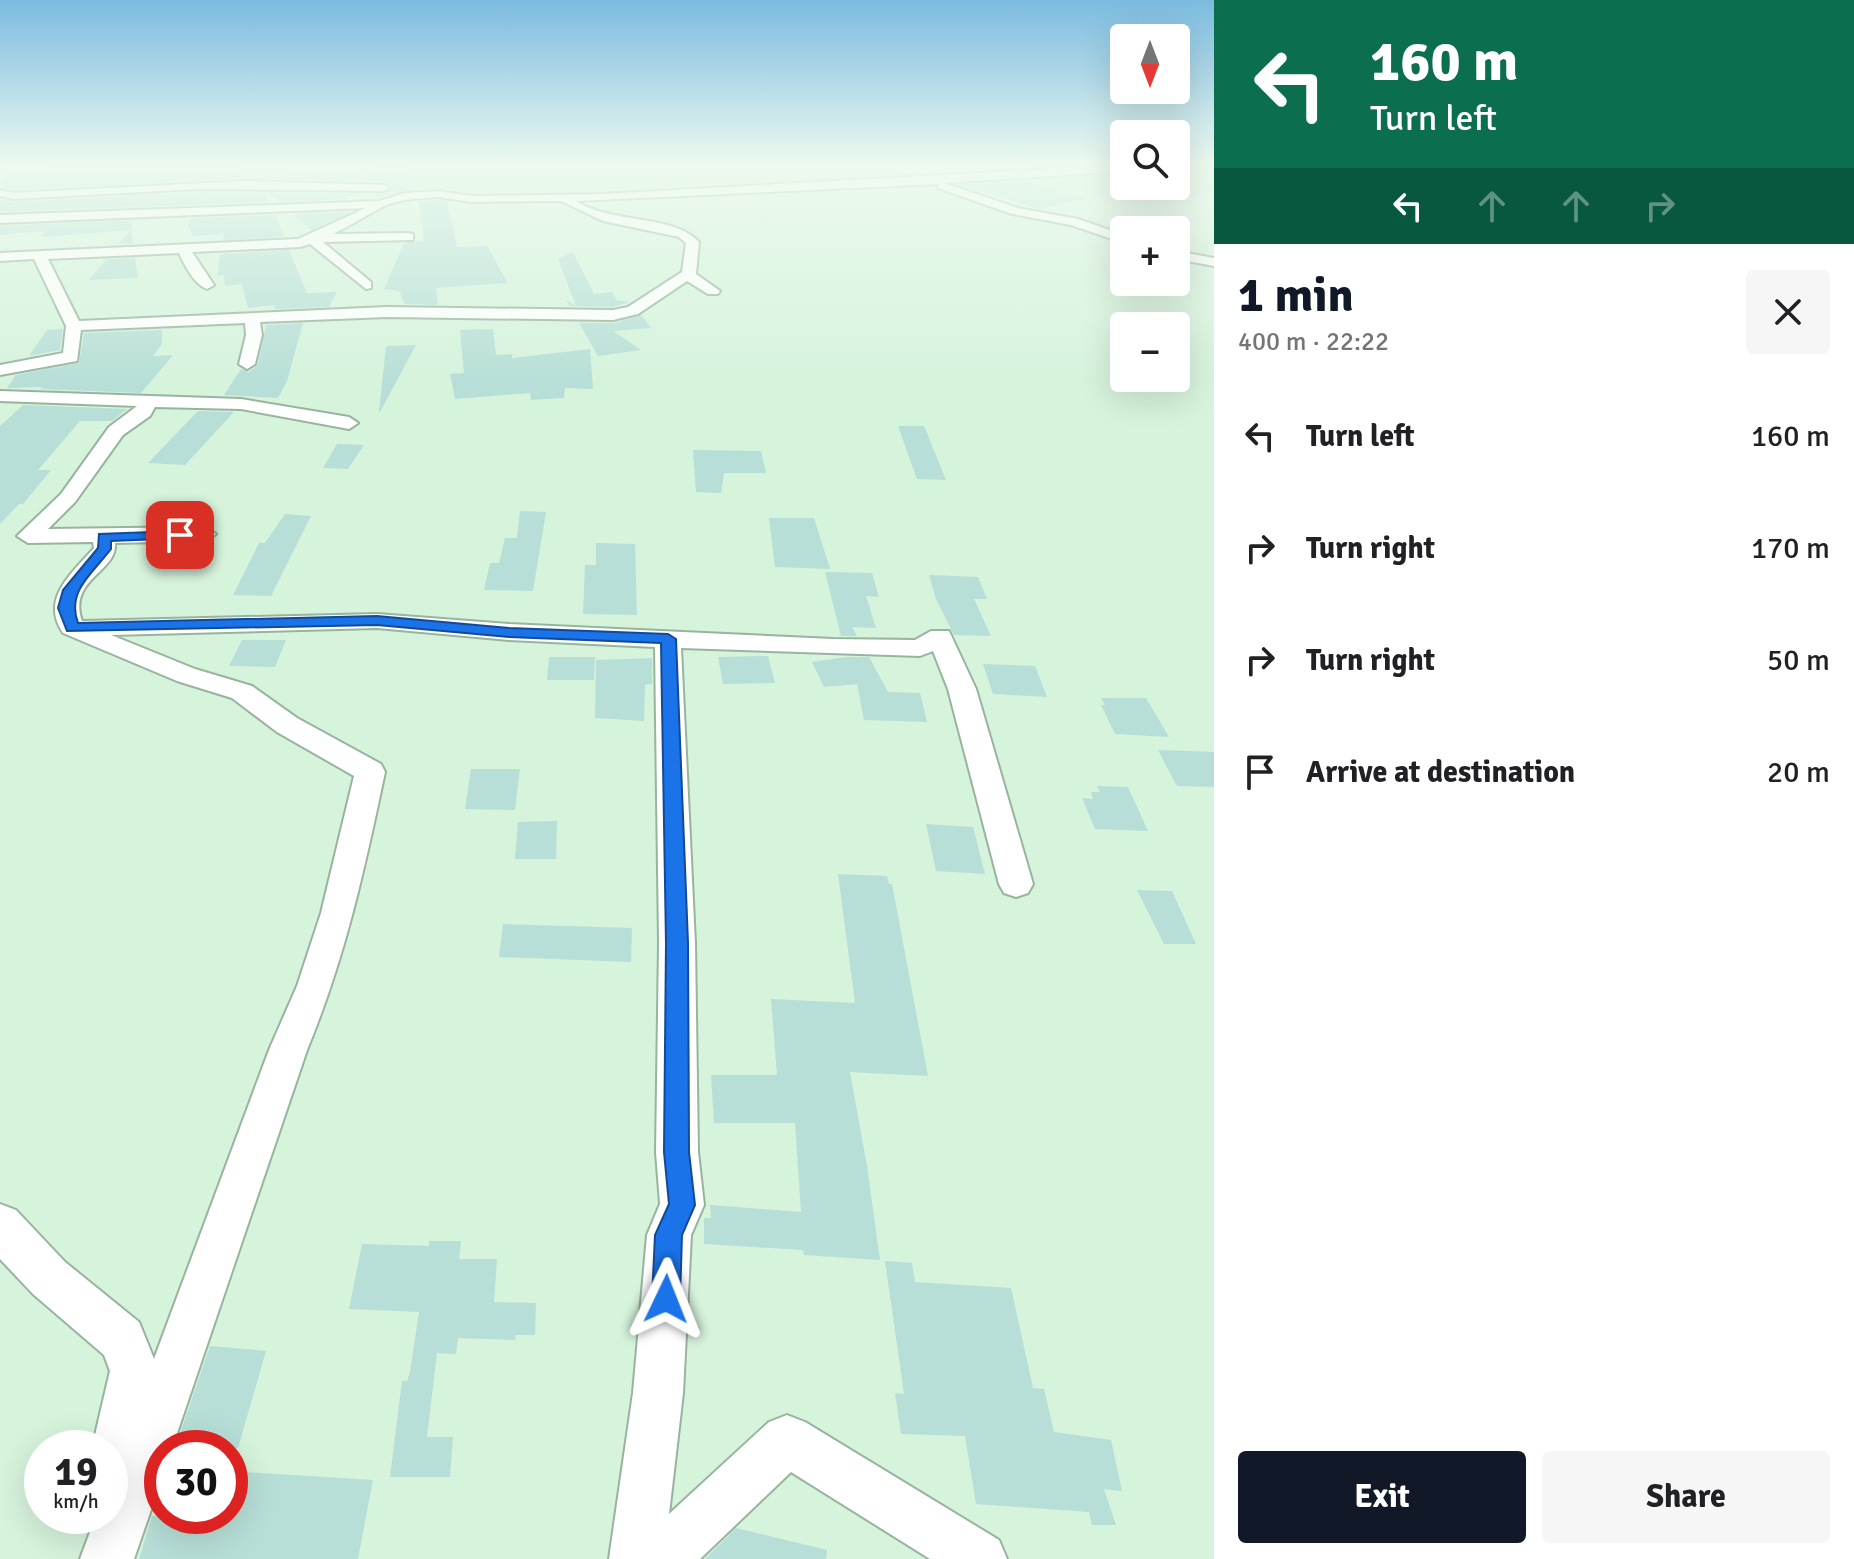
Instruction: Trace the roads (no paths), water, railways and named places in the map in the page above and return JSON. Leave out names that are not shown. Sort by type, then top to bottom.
[{"type":"street","points":[[0,257],[300,243],[314,237]]},
{"type":"street","points":[[311,238],[408,237]]},
{"type":"street","points":[[686,237],[693,242],[689,274],[695,282],[713,291]]},
{"type":"street","points":[[311,238],[366,285]]},
{"type":"street","points":[[183,247],[191,265],[207,285]]},
{"type":"street","points":[[0,370],[71,357],[74,326],[39,255]]},
{"type":"street","points":[[1190,258],[1214,262]]},
{"type":"street","points":[[74,326],[387,312],[613,315],[633,311],[689,274]]},
{"type":"street","points":[[247,364],[254,335],[252,318]]},
{"type":"street","points":[[0,396],[241,404],[349,423]]},
{"type":"street","points":[[107,1559],[288,1050],[315,986],[338,913],[370,772],[287,725],[242,692],[186,675],[72,628],[65,608],[70,590],[105,549],[103,537],[205,534],[28,536],[68,498],[116,431],[144,412],[147,401]]},
{"type":"street","points":[[72,628],[377,621],[509,632],[920,648],[940,636],[962,689],[1016,884]]},
{"type":"street","points":[[636,1559],[658,1393],[669,1235],[682,1205],[677,1152],[677,943],[668,639]]},
{"type":"street","points":[[0,1226],[49,1278],[122,1339],[134,1371],[122,1430]]},
{"type":"street","points":[[660,1559],[787,1440],[980,1559]]},
{"type":"street","points":[[94,1559],[100,1534]]}]
